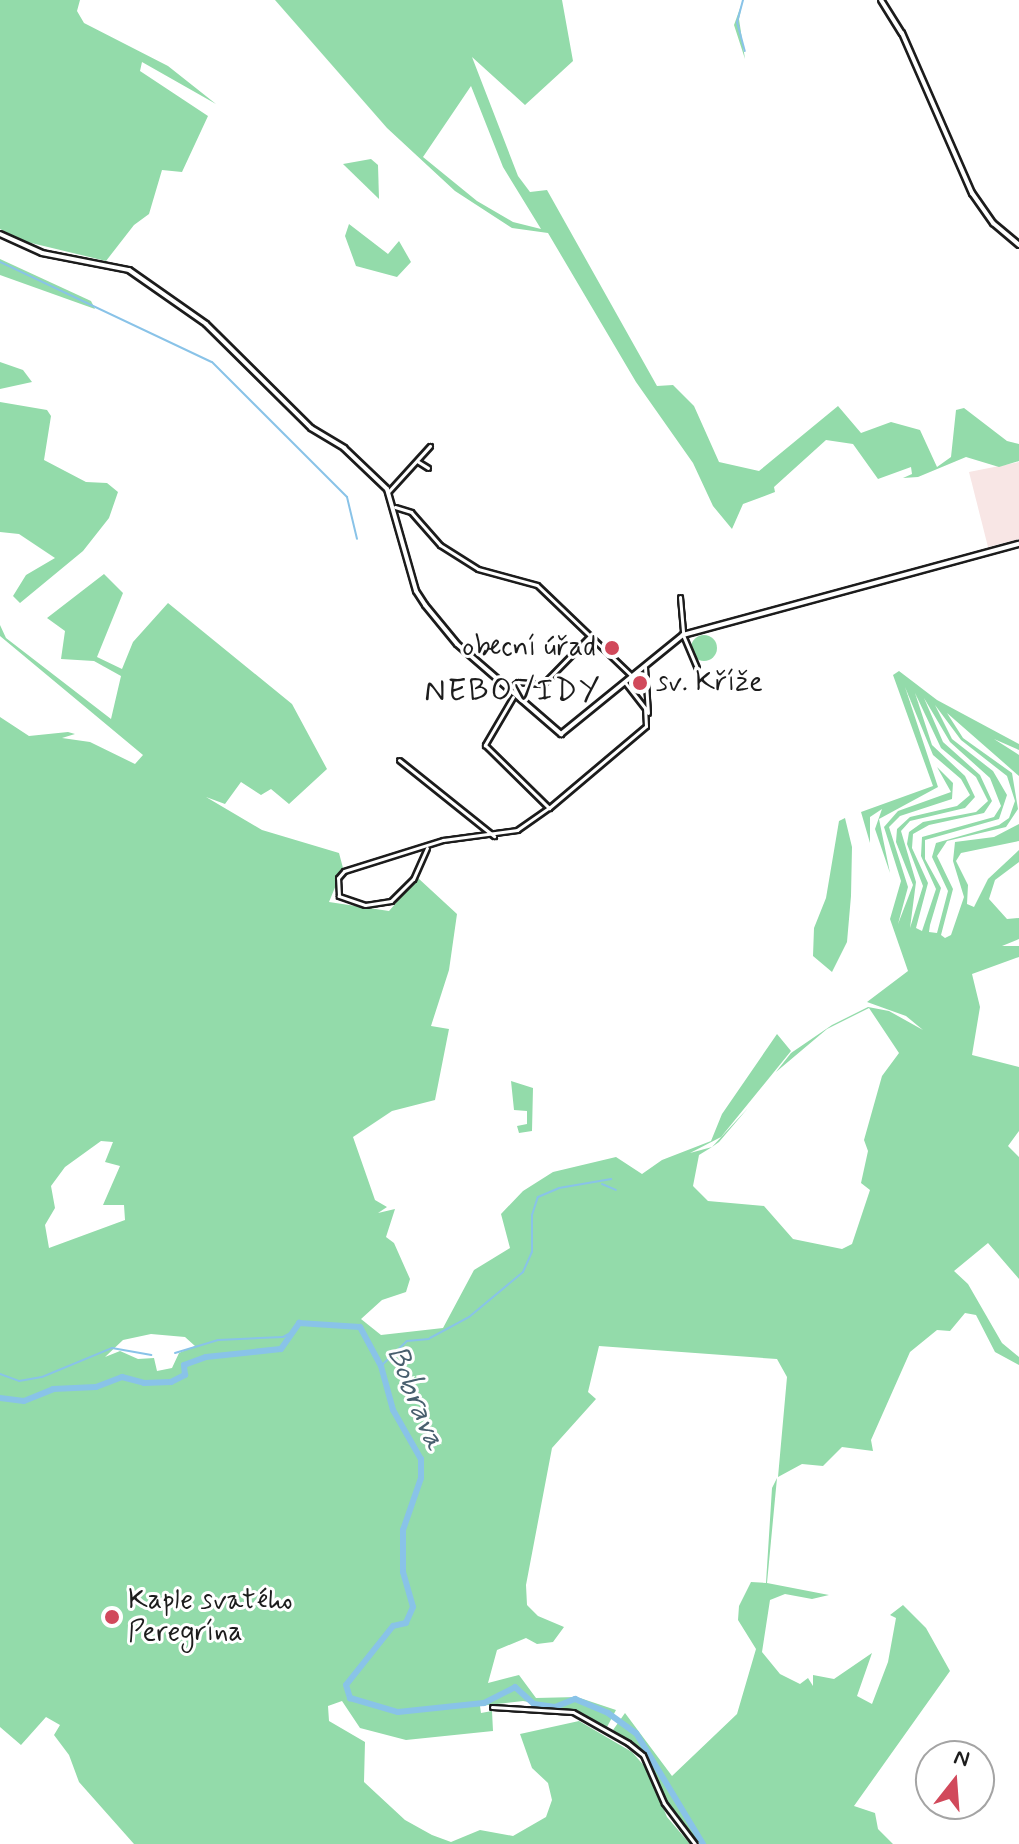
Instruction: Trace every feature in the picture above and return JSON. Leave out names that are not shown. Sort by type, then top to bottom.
[{"type":"street","points":[[881,0],[902,33],[972,193],[993,223],[1019,245]]},
{"type":"street","points":[[0,234],[42,253],[117,267],[143,279],[206,324],[311,428],[344,448],[389,491],[416,591],[457,644],[513,697],[561,734],[634,678],[683,635],[1019,544]]},
{"type":"street","points":[[389,491],[430,446]]},
{"type":"street","points":[[416,461],[428,468]]},
{"type":"street","points":[[395,507],[411,512],[440,545],[478,569],[537,585],[634,678]]},
{"type":"street","points":[[680,597],[683,635],[697,668]]},
{"type":"street","points":[[507,690],[518,682],[543,684],[590,636]]},
{"type":"street","points":[[427,848],[413,879],[391,901],[365,905],[339,896],[337,885],[344,871],[449,839],[494,836],[517,830],[549,808],[624,750],[647,717],[645,667]]},
{"type":"street","points":[[626,684],[647,717]]},
{"type":"street","points":[[513,697],[485,745],[549,808]]},
{"type":"street","points":[[399,760],[494,836]]},
{"type":"street","points":[[492,1707],[573,1712],[628,1743],[650,1770],[664,1803],[695,1844]]},
{"type":"shaded area","points":[[1019,462],[1019,539],[988,547],[969,472]]},
{"type":"green space","points":[[0,0],[80,0],[77,11],[84,23],[168,66],[216,104],[142,62],[140,71],[208,116],[182,172],[162,170],[149,214],[134,225],[106,261],[23,241],[0,229]]},
{"type":"green space","points":[[275,0],[562,0],[573,61],[525,105],[472,57],[518,176],[530,192],[547,190],[657,386],[673,385],[694,406],[719,462],[759,471],[838,406],[861,433],[891,422],[920,430],[937,467],[951,457],[956,410],[964,408],[1007,441],[1019,444],[1019,461],[999,467],[966,457],[918,477],[903,478],[912,474],[911,467],[878,479],[853,444],[826,440],[774,487],[775,492],[743,504],[732,529],[713,506],[693,463],[636,382],[548,233],[512,228],[455,191],[387,128]],"holes":[[[471,86],[503,167],[541,229],[513,222],[477,201],[423,157]]]},
{"type":"green space","points":[[743,0],[739,19],[745,59],[734,25]]},
{"type":"green space","points":[[371,159],[378,165],[379,199],[343,164]]},
{"type":"green space","points":[[349,224],[388,254],[399,241],[411,262],[397,277],[356,266],[345,236]]},
{"type":"green space","points":[[0,259],[91,301],[95,309],[0,275]]},
{"type":"green space","points":[[0,362],[23,370],[32,382],[0,389]]},
{"type":"green space","points":[[0,402],[47,410],[51,416],[44,460],[86,482],[107,483],[118,492],[109,518],[83,551],[20,603],[13,596],[26,575],[55,558],[19,534],[0,532]]},
{"type":"green space","points":[[104,574],[123,593],[97,657],[122,669],[133,642],[168,603],[292,704],[327,769],[289,804],[271,789],[261,795],[241,782],[225,804],[206,797],[262,830],[339,853],[343,868],[329,902],[389,911],[418,878],[457,914],[449,970],[431,1026],[449,1029],[435,1100],[392,1111],[353,1137],[375,1200],[387,1207],[378,1213],[395,1209],[386,1237],[394,1243],[410,1279],[406,1292],[382,1300],[361,1319],[381,1335],[443,1328],[474,1270],[510,1248],[501,1214],[523,1191],[553,1172],[616,1157],[642,1174],[662,1160],[711,1141],[722,1114],[777,1034],[791,1051],[721,1137],[690,1153],[712,1147],[699,1155],[693,1186],[708,1201],[764,1206],[793,1239],[842,1249],[852,1244],[870,1190],[861,1183],[868,1151],[864,1140],[882,1076],[899,1053],[869,1008],[827,1029],[776,1072],[791,1053],[832,1025],[868,1007],[889,1011],[923,1030],[906,1016],[867,1002],[908,971],[890,919],[901,881],[884,827],[898,811],[951,792],[937,767],[953,783],[952,799],[900,816],[889,827],[908,887],[898,924],[913,885],[896,842],[897,829],[910,817],[957,806],[970,795],[961,779],[933,755],[905,687],[938,787],[879,819],[890,873],[875,829],[882,809],[870,817],[870,843],[861,812],[933,786],[893,675],[899,671],[937,700],[1019,744],[1019,750],[994,739],[1019,755],[1019,776],[947,713],[963,738],[1012,773],[1018,809],[1006,827],[947,841],[937,856],[953,889],[941,935],[945,938],[951,935],[964,897],[953,861],[955,842],[994,837],[1019,824],[1019,841],[961,853],[956,861],[968,885],[967,904],[974,907],[988,879],[1019,850],[1019,862],[995,880],[989,899],[1007,919],[1019,918],[1019,939],[1002,946],[1019,946],[1019,957],[972,974],[980,1007],[972,1055],[1019,1067],[1019,1131],[1008,1146],[1019,1157],[1019,1279],[988,1243],[954,1271],[968,1284],[1002,1343],[1019,1357],[1019,1365],[995,1352],[976,1315],[965,1313],[950,1331],[937,1330],[910,1352],[871,1440],[873,1451],[842,1447],[823,1466],[802,1464],[778,1477],[787,1377],[777,1359],[599,1346],[588,1392],[596,1399],[552,1448],[526,1585],[527,1605],[538,1616],[564,1627],[553,1642],[537,1644],[526,1638],[497,1650],[488,1683],[519,1675],[536,1698],[577,1697],[616,1710],[607,1727],[572,1710],[523,1701],[480,1706],[481,1713],[492,1711],[493,1731],[406,1740],[360,1728],[342,1701],[328,1706],[329,1721],[365,1742],[364,1782],[405,1820],[432,1835],[451,1842],[480,1830],[513,1836],[546,1817],[552,1800],[548,1783],[532,1768],[520,1734],[579,1721],[632,1752],[647,1769],[667,1817],[690,1844],[134,1844],[79,1782],[69,1755],[54,1735],[60,1725],[46,1717],[21,1745],[0,1727],[0,717],[29,736],[68,732],[75,734],[62,738],[90,742],[135,764],[143,755],[0,636],[0,625],[6,638],[111,719],[121,676],[94,661],[61,659],[65,631],[47,618]],"holes":[[[915,693],[941,748],[976,777],[988,801],[976,812],[923,822],[909,832],[907,844],[923,886],[910,928],[916,882],[901,831],[910,821],[965,808],[975,797],[965,776],[932,745]],[[924,698],[950,742],[990,778],[1001,806],[994,817],[922,837],[921,856],[936,889],[922,931],[916,928],[928,883],[912,848],[913,834],[929,825],[984,813],[992,801],[980,775],[943,742]],[[935,705],[961,740],[1007,776],[1015,801],[1009,818],[999,825],[936,843],[932,857],[948,891],[937,933],[929,932],[941,888],[925,859],[925,840],[999,819],[1007,795],[993,771],[952,739]],[[101,1141],[113,1142],[105,1162],[120,1166],[103,1205],[124,1205],[125,1220],[49,1248],[45,1225],[55,1208],[51,1186],[65,1167]],[[151,1334],[185,1337],[195,1346],[179,1353],[172,1368],[157,1371],[154,1358],[138,1359],[120,1351],[105,1357],[123,1340]]]},
{"type":"green space","points":[[704,635],[713,639],[717,648],[713,657],[704,661],[695,657],[691,648],[695,639]]},
{"type":"green space","points":[[845,818],[852,847],[851,896],[847,942],[832,972],[813,956],[814,928],[826,898],[839,821]]},
{"type":"green space","points":[[511,1081],[533,1088],[532,1131],[519,1133],[517,1126],[527,1124],[527,1111],[514,1110]]},
{"type":"green space","points":[[748,1108],[719,1142],[712,1147]]},
{"type":"green space","points":[[777,1478],[767,1583],[829,1595],[812,1599],[785,1594],[770,1600],[762,1652],[780,1674],[800,1684],[808,1678],[813,1686],[813,1675],[834,1679],[872,1653],[857,1696],[872,1704],[888,1662],[896,1618],[890,1615],[903,1605],[926,1628],[950,1671],[854,1806],[875,1813],[878,1829],[893,1844],[700,1844],[666,1803],[645,1754],[613,1730],[625,1713],[672,1776],[737,1714],[756,1649],[738,1620],[739,1606],[751,1582],[766,1583],[772,1488]]},
{"type":"waterway","points":[[743,0],[737,22],[745,51]]},
{"type":"waterway","points":[[0,262],[212,362],[347,497],[357,539]]},
{"type":"waterway","points":[[430,1338],[469,1317],[523,1272],[532,1252],[532,1215],[538,1197],[559,1188],[611,1179]]},
{"type":"waterway","points":[[602,1184],[616,1190]]},
{"type":"waterway","name":"Bobrava","points":[[0,1398],[24,1401],[53,1389],[96,1387],[122,1377],[144,1383],[171,1382],[185,1375],[184,1365],[206,1357],[281,1349],[299,1323],[360,1327],[381,1366],[393,1410],[421,1459],[421,1478],[403,1530],[403,1572],[413,1607],[406,1623],[393,1626],[346,1685],[350,1698],[398,1712],[484,1703],[515,1687],[534,1704],[555,1707],[575,1699],[608,1713],[636,1733],[703,1844]]},
{"type":"waterway","points":[[175,1353],[218,1340],[283,1337],[296,1330]]},
{"type":"waterway","points":[[381,1366],[407,1341],[429,1339]]},
{"type":"waterway","points":[[0,1374],[19,1381],[42,1377],[112,1348],[151,1355]]},
{"type":"place","name":"obecní úřad","points":[[612,648]]},
{"type":"place","name":"sv. Kříže","points":[[640,683]]},
{"type":"place","name":"Kaple svatého Peregrína","points":[[112,1617]]},
{"type":"district","name":"NEBOVIDY","points":[[513,691]]}]
